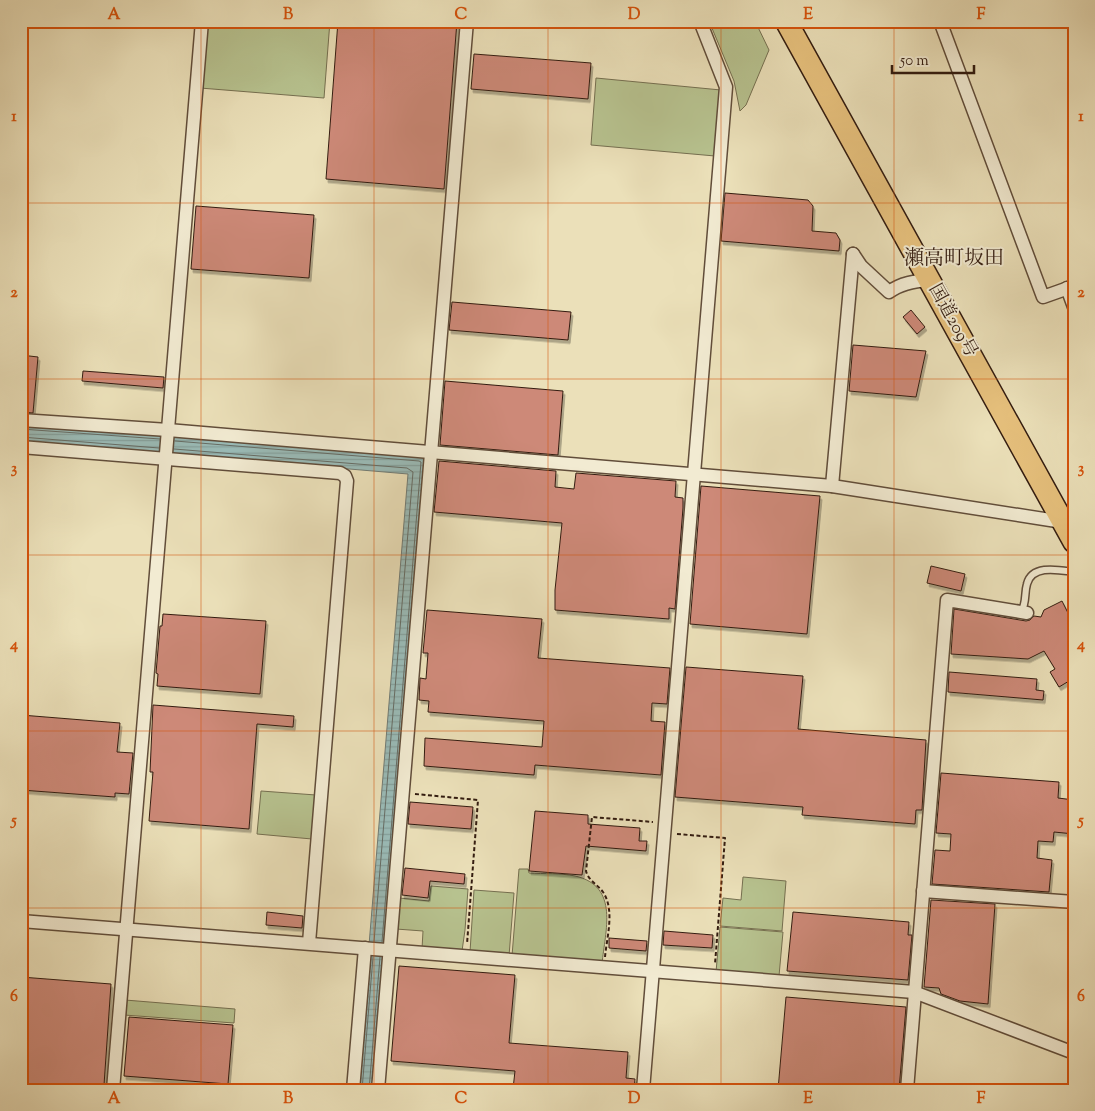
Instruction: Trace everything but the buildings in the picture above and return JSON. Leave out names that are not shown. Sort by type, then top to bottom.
[{"type":"highway","name":"国道209号","points":[[786,21],[1074,542]]},
{"type":"street","points":[[113,1090],[202,21]]},
{"type":"street","points":[[378,1090],[468,21]]},
{"type":"street","points":[[643,1090],[726,87],[700,21]]},
{"type":"street","points":[[940,21],[1043,297],[1070,287],[1074,307]]},
{"type":"street","points":[[832,486],[853,254],[861,266],[889,292],[896,286],[929,280]]},
{"type":"street","points":[[21,420],[168,430],[832,486],[1063,522]]},
{"type":"street","points":[[21,447],[340,473],[345,476],[347,480],[309,943]]},
{"type":"street","points":[[906,1090],[947,600],[1024,612]]},
{"type":"street","points":[[923,891],[1074,902]]},
{"type":"street","points":[[21,920],[914,992],[1074,1053]]},
{"type":"street","points":[[353,1090],[365,948]]},
{"type":"lane","points":[[1024,612],[1027,583],[1038,571],[1074,572]]},
{"type":"path","points":[[402,793],[478,800],[467,956]]},
{"type":"path","points":[[604,968],[609,913],[608,903],[598,885],[587,877],[586,871],[592,817],[725,838],[714,977]]},
{"type":"green space","points":[[205,21],[330,21],[324,98],[200,88]]},
{"type":"green space","points":[[709,21],[755,21],[769,50],[746,105],[740,111],[734,81]]},
{"type":"green space","points":[[596,78],[721,90],[715,156],[591,145]]},
{"type":"green space","points":[[261,791],[316,795],[312,839],[257,834]]},
{"type":"green space","points":[[519,869],[528,869],[529,873],[575,876],[589,881],[599,889],[604,900],[607,924],[602,964],[512,956]]},
{"type":"green space","points":[[743,877],[786,881],[782,931],[720,926],[723,898],[741,900]]},
{"type":"green space","points":[[431,886],[468,889],[462,951],[422,949],[423,931],[396,929],[399,898],[429,901]]},
{"type":"green space","points":[[474,890],[514,893],[509,956],[470,952]]},
{"type":"green space","points":[[720,927],[783,932],[779,976],[716,972]]},
{"type":"green space","points":[[125,1000],[235,1009],[234,1023],[124,1015]]},
{"type":"water","points":[[21,424],[424,456],[426,459],[374,1090],[357,1090],[408,474],[21,441]]},
{"type":"district","name":"瀬高町坂田","points":[[954,259]]}]
